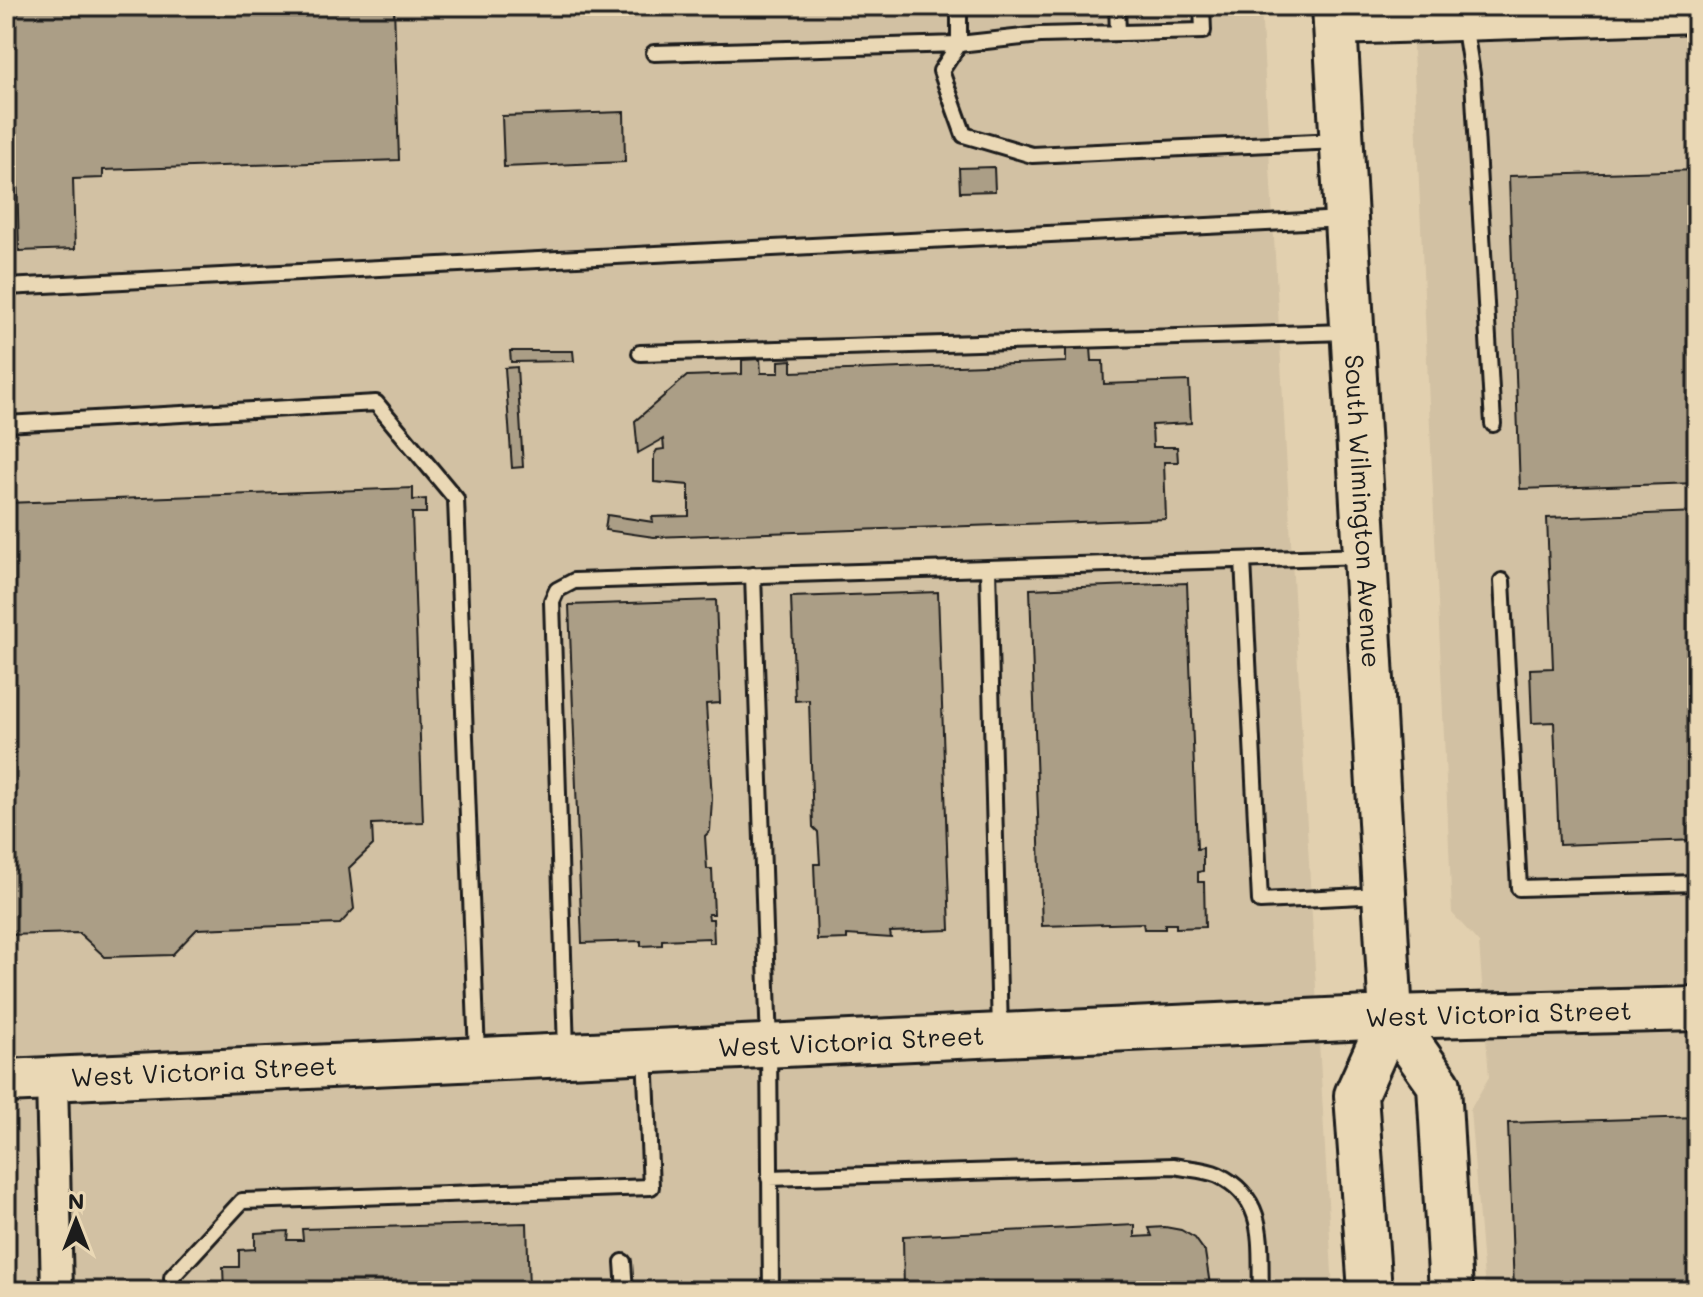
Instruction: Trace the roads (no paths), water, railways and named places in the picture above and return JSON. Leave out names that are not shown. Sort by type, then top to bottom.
[{"type":"main road","points":[[1334,14],[1463,19],[1697,11]]},
{"type":"main road","name":"South Wilmington Avenue","points":[[1334,14],[1391,1017],[1356,1095],[1370,1291]]},
{"type":"main road","name":"West Victoria Street","points":[[6,1081],[1391,1017],[1697,1009]]},
{"type":"main road","points":[[1391,1017],[1439,1085],[1451,1291]]},
{"type":"street","points":[[52,1080],[57,1291]]},
{"type":"lane","points":[[959,6],[959,44],[941,71],[964,135],[1032,155],[1342,141]]},
{"type":"lane","points":[[1117,6],[1118,33]]},
{"type":"lane","points":[[654,53],[959,44],[1040,35],[1203,31],[1202,6]]},
{"type":"lane","points":[[1463,19],[1473,80],[1493,424]]},
{"type":"lane","points":[[6,287],[1346,219]]},
{"type":"lane","points":[[640,353],[1352,332]]},
{"type":"lane","points":[[6,424],[376,403],[456,499],[477,1059]]},
{"type":"lane","points":[[566,1055],[552,601],[557,590],[574,581],[1365,556]]},
{"type":"lane","points":[[1243,560],[1260,901],[1384,895]]},
{"type":"lane","points":[[988,568],[1000,1035]]},
{"type":"lane","points":[[753,575],[769,1046],[771,1291]]},
{"type":"lane","points":[[1502,581],[1519,888],[1697,883]]},
{"type":"lane","points":[[173,1291],[172,1277],[242,1201],[651,1187],[645,1051]]},
{"type":"lane","points":[[769,1178],[1174,1166],[1217,1175],[1252,1201],[1258,1220],[1261,1291]]},
{"type":"lane","points":[[623,1262],[625,1291]]}]
